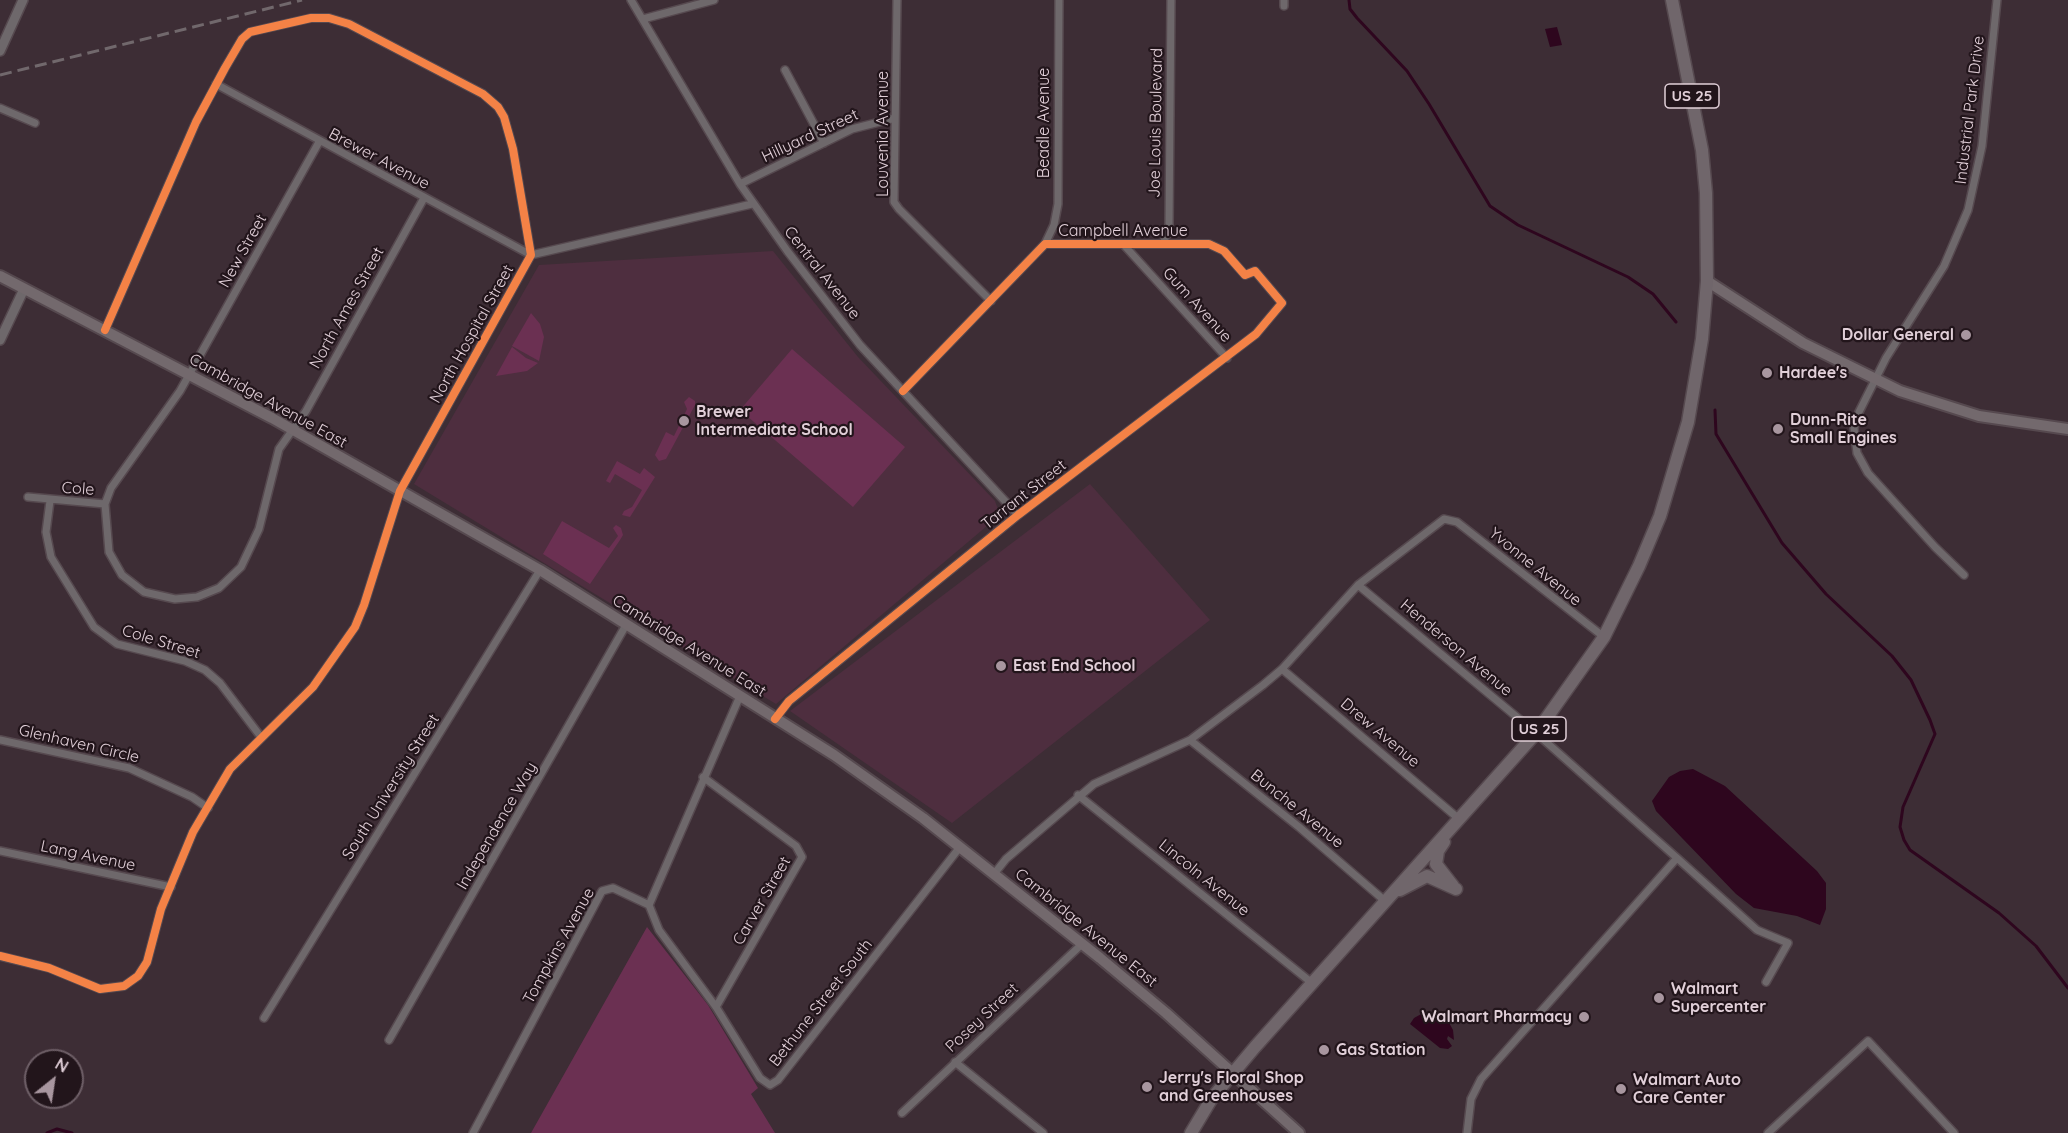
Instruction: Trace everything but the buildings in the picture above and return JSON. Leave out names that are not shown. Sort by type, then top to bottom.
[{"type":"highway","name":"US 25","points":[[1191,1133],[1212,1098],[1234,1072],[1536,733],[1604,637],[1639,566],[1674,475],[1697,377],[1707,281],[1706,193],[1702,150],[1672,0]]},
{"type":"highway","points":[[1386,900],[1427,876],[1456,889],[1436,864],[1438,851],[1456,821]]},
{"type":"main road","name":"Cambridge Avenue East","points":[[0,276],[292,429],[540,570],[888,791],[1082,944],[1234,1072],[1299,1133]]},
{"type":"main road","points":[[1707,281],[1803,343],[1900,391],[1979,416],[2068,429]]},
{"type":"street","points":[[0,51],[23,0]]},
{"type":"street","name":"Central Avenue","points":[[632,0],[752,204],[860,345],[1018,515]]},
{"type":"street","points":[[643,19],[714,0]]},
{"type":"street","name":"Louvenia Avenue","points":[[897,0],[894,202],[991,301]]},
{"type":"street","name":"Beadle Avenue","points":[[1045,244],[1054,225],[1058,204],[1059,0]]},
{"type":"street","name":"Joe Louis Boulevard","points":[[1163,244],[1169,228],[1171,0]]},
{"type":"street","name":"Industrial Park Drive","points":[[1964,575],[1878,485],[1860,461],[1854,444],[1854,428],[1876,378],[1944,266],[1968,210],[1982,146],[1997,0]]},
{"type":"street","name":"North Hospital Street","points":[[105,330],[196,122],[242,39],[250,32],[258,28],[319,17],[338,20],[363,30],[490,99],[507,123],[531,255],[400,491],[355,627],[313,687],[230,769],[208,808]]},
{"type":"street","points":[[785,70],[824,143]]},
{"type":"street","name":"Brewer Avenue","points":[[216,84],[319,142],[531,255]]},
{"type":"street","points":[[0,108],[35,123]]},
{"type":"street","name":"Hillyard Street","points":[[740,184],[858,127],[895,118]]},
{"type":"street","name":"New Street","points":[[105,504],[114,482],[189,374],[319,142]]},
{"type":"street","name":"North Ames Street","points":[[105,504],[109,552],[116,568],[127,581],[144,592],[164,598],[186,599],[207,594],[235,574],[249,554],[259,529],[279,449],[306,411],[424,198]]},
{"type":"street","points":[[531,255],[752,204]]},
{"type":"street","name":"Campbell Avenue","points":[[903,391],[1045,244],[1215,246],[1224,251],[1245,275],[1255,271],[1275,292]]},
{"type":"street","name":"Gum Avenue","points":[[1124,244],[1227,358]]},
{"type":"street","points":[[0,340],[24,289]]},
{"type":"street","name":"Tarrant Street","points":[[775,719],[789,701],[1018,515],[1256,334],[1282,303],[1275,292]]},
{"type":"street","points":[[28,497],[50,501]]},
{"type":"street","name":"Cole","points":[[50,501],[105,504]]},
{"type":"street","name":"Cole Street","points":[[50,501],[46,532],[51,557],[94,627],[117,644],[185,661],[205,670],[220,683],[261,737]]},
{"type":"street","name":"Yvonne Avenue","points":[[1358,585],[1440,522],[1450,519],[1604,637]]},
{"type":"street","name":"South University Street","points":[[264,1018],[540,570]]},
{"type":"street","points":[[994,874],[1006,859],[1078,795],[1109,776],[1190,740],[1282,669],[1358,585]]},
{"type":"street","name":"Henderson Avenue","points":[[1358,585],[1536,733],[1757,930],[1788,942],[1766,982]]},
{"type":"street","name":"Independence Way","points":[[389,1040],[626,625]]},
{"type":"street","name":"Drew Avenue","points":[[1282,669],[1456,821]]},
{"type":"street","points":[[649,905],[740,696]]},
{"type":"street","name":"Glenhaven Circle","points":[[0,740],[129,768],[192,796],[208,808]]},
{"type":"street","name":"Bunche Avenue","points":[[1190,740],[1386,900]]},
{"type":"street","name":"Carver Street","points":[[704,777],[796,846],[802,857],[717,1007]]},
{"type":"street","name":"Lincoln Avenue","points":[[1078,795],[1312,983]]},
{"type":"street","points":[[0,956],[49,968],[91,987],[114,989],[124,986],[138,976],[147,962],[162,909],[194,831],[208,808]]},
{"type":"street","name":"Bethune Street South","points":[[649,905],[659,930],[717,1007],[760,1078],[767,1085],[774,1083],[960,847]]},
{"type":"street","name":"Lang Avenue","points":[[0,851],[171,887]]},
{"type":"street","points":[[1467,1133],[1471,1099],[1482,1079],[1677,858]]},
{"type":"street","name":"Tompkins Avenue","points":[[473,1133],[602,891],[613,888],[649,905]]},
{"type":"street","name":"Posey Street","points":[[902,1113],[1082,944]]},
{"type":"street","points":[[1768,1133],[1868,1041],[1954,1133]]},
{"type":"street","points":[[955,1062],[1043,1133]]},
{"type":"shaded area","points":[[1557,27],[1562,45],[1550,47],[1545,29]]},
{"type":"shaded area","name":"Brewer Intermediate School","points":[[773,251],[858,357],[995,501],[1000,515],[776,704],[414,484],[539,265]]},
{"type":"shaded area","points":[[531,313],[540,324],[544,337],[539,361],[512,346]]},
{"type":"shaded area","points":[[512,347],[526,358],[538,363],[527,371],[496,376]]},
{"type":"shaded area","points":[[792,349],[905,447],[853,507],[740,410]]},
{"type":"shaded area","points":[[689,397],[695,401],[695,405],[666,459],[659,461],[655,455],[666,432],[674,436],[687,409],[684,402]]},
{"type":"shaded area","points":[[617,461],[640,474],[644,468],[655,477],[630,517],[622,515],[624,511],[632,507],[642,490],[615,474],[610,483],[606,481]]},
{"type":"shaded area","name":"East End School","points":[[1090,484],[1210,620],[952,823],[790,711]]},
{"type":"shaded area","points":[[562,521],[609,548],[618,536],[613,528],[616,525],[621,528],[623,535],[590,584],[543,554]]},
{"type":"shaded area","points":[[1693,769],[1725,786],[1817,871],[1826,883],[1826,909],[1820,925],[1797,916],[1754,908],[1736,894],[1656,811],[1652,801],[1669,777],[1680,771]]},
{"type":"shaded area","points":[[647,927],[708,1005],[758,1088],[751,1094],[775,1133],[531,1133]]},
{"type":"shaded area","points":[[1425,1012],[1434,1012],[1447,1019],[1453,1030],[1454,1040],[1448,1036],[1447,1039],[1452,1046],[1448,1049],[1440,1048],[1410,1024],[1414,1018]]},
{"type":"waterway","points":[[1349,0],[1350,9],[1357,18],[1407,71],[1490,206],[1518,225],[1628,277],[1653,294],[1676,322]]},
{"type":"waterway","points":[[1715,410],[1716,434],[1782,543],[1826,594],[1892,656],[1911,680],[1930,720],[1935,734],[1903,807],[1900,827],[1910,850],[1999,913],[2036,946],[2068,988]]},
{"type":"waterway","points":[[47,1133],[57,1129],[72,1133]]},
{"type":"railway","points":[[0,75],[302,0]]},
{"type":"cycle path","points":[[0,956],[49,968],[100,989],[124,986],[138,976],[147,962],[161,909],[193,832],[230,769],[313,687],[355,627],[400,491],[531,255],[513,149],[504,117],[498,107],[483,94],[349,24],[329,18],[311,18],[250,32],[242,39],[196,122],[105,330]]},
{"type":"cycle path","points":[[775,719],[789,701],[1018,515],[1256,334],[1282,303],[1255,271],[1245,275],[1224,251],[1209,244],[1045,244],[903,391]]},
{"type":"place","name":"Dollar General","points":[[1966,335]]},
{"type":"place","name":"Hardee's","points":[[1767,373]]},
{"type":"place","name":"Brewer Intermediate School","points":[[684,421]]},
{"type":"place","name":"Dunn-Rite Small Engines","points":[[1778,429]]},
{"type":"place","name":"East End School","points":[[1001,666]]},
{"type":"place","name":"Walmart Supercenter","points":[[1659,998]]},
{"type":"place","name":"Walmart Pharmacy","points":[[1584,1017]]},
{"type":"place","name":"Gas Station","points":[[1324,1050]]},
{"type":"place","name":"Jerry's Floral Shop and Greenhouses","points":[[1147,1087]]},
{"type":"place","name":"Walmart Auto Care Center","points":[[1621,1089]]}]
